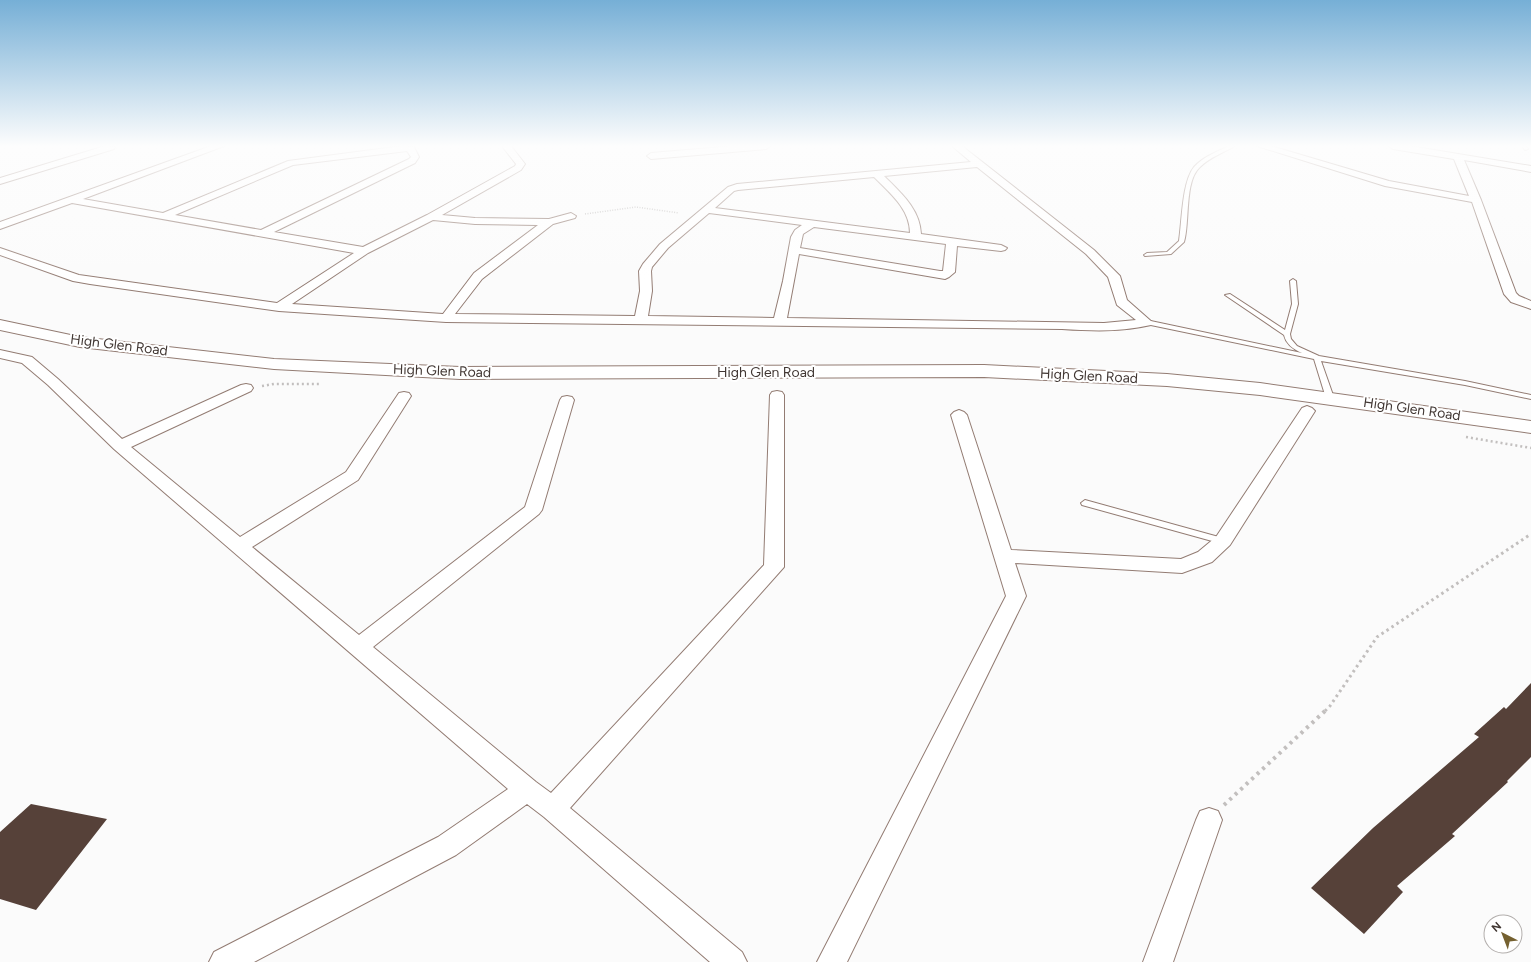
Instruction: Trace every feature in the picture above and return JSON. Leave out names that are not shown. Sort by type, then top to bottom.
[{"type":"main road","name":"High Glen Road","points":[[0,325],[80,342],[274,364],[460,374],[984,371],[1167,380],[1260,389],[1330,398],[1531,427]]},
{"type":"street","points":[[0,226],[97,191]]},
{"type":"street","points":[[164,216],[224,191]]},
{"type":"street","points":[[262,233],[350,191]]},
{"type":"street","points":[[279,307],[364,251],[431,217],[477,191]]},
{"type":"street","points":[[641,320],[646,291],[646,266],[664,246],[728,191]]},
{"type":"street","points":[[892,191],[908,209],[917,228],[916,236]]},
{"type":"street","points":[[1012,191],[1090,252],[1114,276],[1121,302],[1146,322]]},
{"type":"street","points":[[1426,191],[1476,200]]},
{"type":"street","points":[[1472,191],[1510,294],[1515,299],[1531,305]]},
{"type":"street","points":[[72,200],[364,251]]},
{"type":"street","points":[[704,213],[916,236],[1001,248]]},
{"type":"street","points":[[431,217],[475,221],[549,222],[571,216]]},
{"type":"street","points":[[446,318],[478,276],[549,222]]},
{"type":"street","points":[[780,321],[789,281],[796,237],[799,232],[810,225]]},
{"type":"street","points":[[794,250],[945,275],[949,272],[952,241]]},
{"type":"street","points":[[0,251],[77,278],[279,307],[446,318],[780,321],[1062,325],[1090,327],[1131,326],[1146,322]]},
{"type":"street","points":[[0,354],[27,360],[53,382],[120,446],[527,790],[553,809],[732,962]]},
{"type":"street","points":[[120,446],[246,388]]},
{"type":"street","points":[[553,809],[774,567],[777,395]]},
{"type":"street","points":[[240,546],[352,476],[404,396]]},
{"type":"street","points":[[358,647],[533,510],[567,400]]},
{"type":"street","points":[[1003,556],[1182,566],[1205,557],[1223,541],[1307,411]]},
{"type":"street","points":[[832,962],[1016,596],[959,415]]},
{"type":"street","points":[[224,962],[447,846],[527,790]]},
{"type":"street","points":[[1158,962],[1209,820]]},
{"type":"lane","points":[[1146,255],[1168,253],[1182,241],[1188,191]]},
{"type":"lane","points":[[1294,281],[1295,304],[1287,334],[1288,340],[1295,347],[1317,358],[1330,398]]},
{"type":"lane","points":[[1228,295],[1287,334]]},
{"type":"lane","points":[[1146,322],[1317,358],[1465,383],[1531,397]]},
{"type":"lane","points":[[1085,503],[1223,541]]},
{"type":"path","points":[[571,216],[641,207],[704,213]]},
{"type":"path","points":[[246,388],[274,384],[322,384]]},
{"type":"path","points":[[1462,436],[1531,448]]},
{"type":"path","points":[[1209,820],[1330,706],[1377,637],[1531,534]]},
{"type":"building","points":[[1531,683],[1531,757],[1507,781],[1508,782],[1452,834],[1455,836],[1397,886],[1403,892],[1364,934],[1311,888],[1373,828],[1479,737],[1474,734],[1504,707],[1506,709]]},
{"type":"building","points":[[31,804],[107,819],[36,910],[0,899],[0,832]]}]
